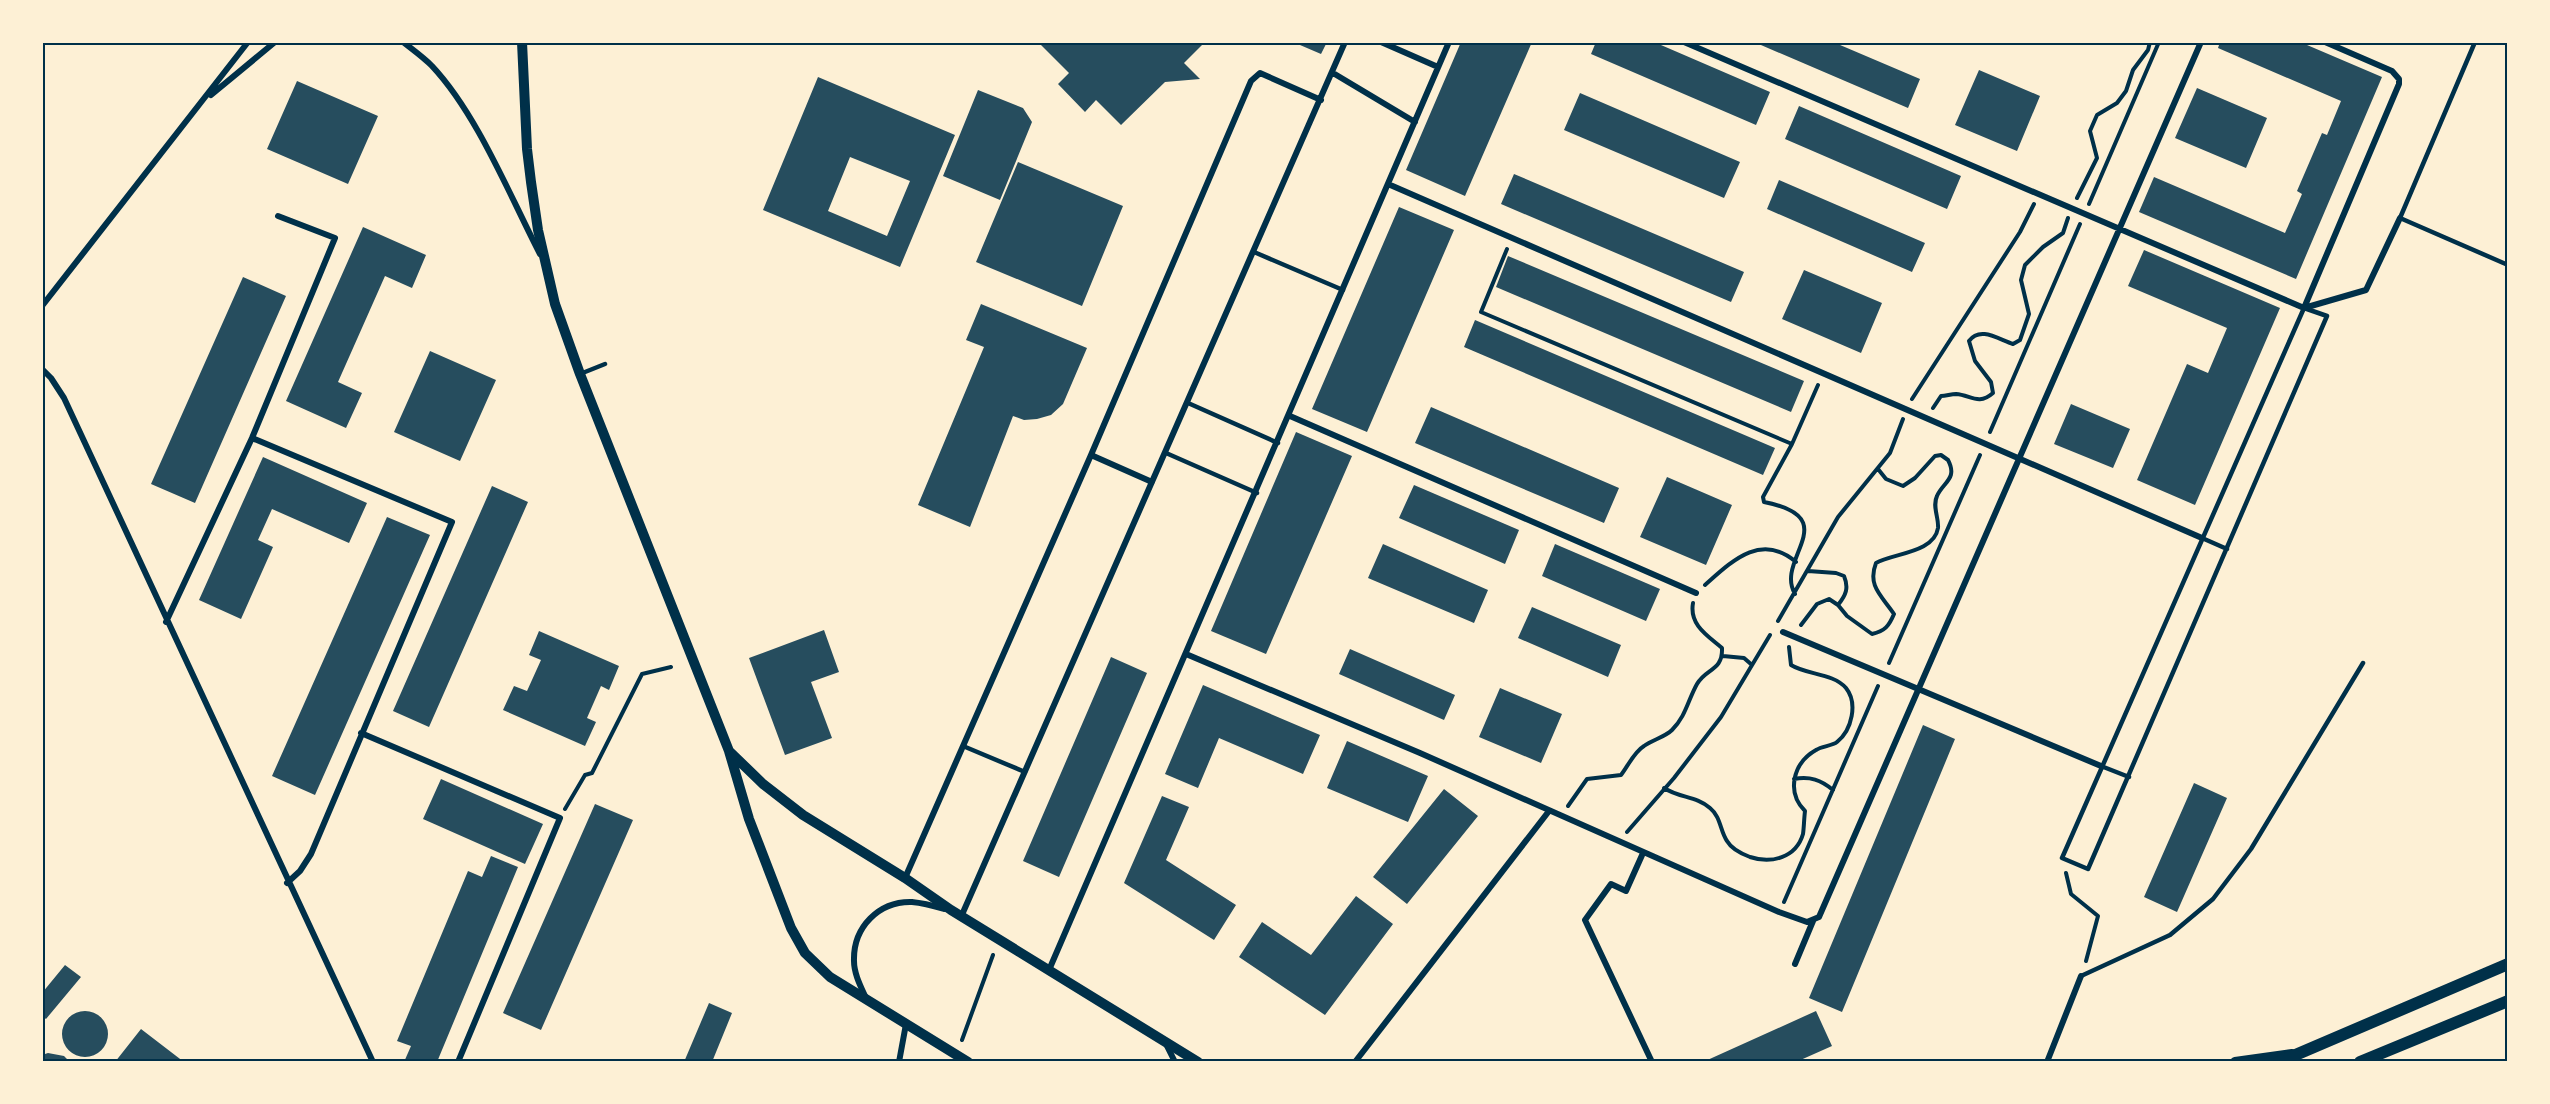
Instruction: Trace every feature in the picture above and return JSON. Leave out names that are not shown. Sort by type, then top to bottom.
[{"type":"main road","points":[[2279,1062],[2508,964]]},
{"type":"main road","points":[[2360,1062],[2508,1001]]},
{"type":"street","points":[[42,304],[248,42]]},
{"type":"street","points":[[201,103],[275,42]]},
{"type":"street","points":[[403,42],[430,64],[455,95],[472,122],[546,265]]},
{"type":"street","points":[[522,42],[527,149],[538,230],[555,304],[580,375],[729,751],[749,819],[799,944],[817,966],[867,1000],[968,1062]]},
{"type":"street","points":[[961,917],[1346,42]]},
{"type":"street","points":[[1381,42],[1438,67]]},
{"type":"street","points":[[1049,970],[1290,416],[1449,42]]},
{"type":"street","points":[[1684,42],[2304,308],[2366,290],[2400,218]]},
{"type":"street","points":[[1795,964],[1814,921],[1823,910],[2201,42]]},
{"type":"street","points":[[2304,308],[2398,89],[2399,79],[2392,71],[2325,42]]},
{"type":"street","points":[[905,878],[1091,455],[1251,81],[1260,73],[1321,100]]},
{"type":"street","points":[[1332,73],[1415,122]]},
{"type":"street","points":[[1388,184],[2202,538]]},
{"type":"street","points":[[166,622],[252,438],[336,238],[278,216]]},
{"type":"street","points":[[42,369],[64,398],[287,883],[373,1062]]},
{"type":"street","points":[[1290,416],[1696,593]]},
{"type":"street","points":[[252,438],[452,522],[311,854],[300,871],[287,883]]},
{"type":"street","points":[[1091,455],[1152,482]]},
{"type":"street","points":[[1783,632],[2101,766]]},
{"type":"street","points":[[1186,654],[1779,912],[1804,922],[1814,921]]},
{"type":"street","points":[[361,733],[560,818],[458,1062]]},
{"type":"street","points":[[729,751],[776,796],[905,878],[961,917],[1198,1062]]},
{"type":"street","points":[[1355,1062],[1549,811]]},
{"type":"street","points":[[1643,853],[1626,891],[1611,884],[1585,920],[1652,1062]]},
{"type":"street","points":[[867,1000],[854,962],[856,942],[866,921],[886,907],[905,903],[951,910]]},
{"type":"street","points":[[2047,1062],[2081,976]]},
{"type":"street","points":[[899,1062],[906,1024]]},
{"type":"street","points":[[1164,1041],[1175,1062]]},
{"type":"street","points":[[2235,1062],[2302,1053]]},
{"type":"lane","points":[[2475,42],[2400,218],[2508,265]]},
{"type":"lane","points":[[1254,252],[1343,290]]},
{"type":"lane","points":[[2304,308],[2327,316],[2088,869],[2062,858],[2304,308]]},
{"type":"lane","points":[[580,375],[605,364]]},
{"type":"lane","points":[[1188,403],[1278,443]]},
{"type":"lane","points":[[1166,453],[1257,492]]},
{"type":"lane","points":[[2202,538],[2227,549]]},
{"type":"lane","points":[[2081,976],[2170,935],[2213,899],[2251,849],[2363,663]]},
{"type":"lane","points":[[963,746],[1025,772]]},
{"type":"lane","points":[[2101,766],[2128,777]]},
{"type":"path","points":[[1927,419],[1935,402],[1941,396],[1957,394],[1974,400],[1986,399],[1993,393],[1991,382],[1975,361],[1969,341],[1974,335],[1982,333],[2013,344],[2020,340],[2029,314],[2021,280],[2025,265],[2043,247],[2063,233],[2097,158],[2090,131],[2097,115],[2117,103],[2126,91],[2133,70],[2148,50],[2150,42]]},
{"type":"path","points":[[1779,912],[2159,42]]},
{"type":"path","points":[[1776,625],[1838,517],[1890,453],[1906,410],[1920,383],[2020,232],[2038,195]]},
{"type":"path","points":[[1511,238],[1481,312],[1792,444]]},
{"type":"path","points":[[1795,594],[1790,585],[1805,526],[1799,515],[1783,506],[1764,502],[1763,497],[1792,444],[1824,373]]},
{"type":"path","points":[[1562,817],[1587,779],[1621,775],[1638,750],[1671,732],[1686,714],[1697,685],[1704,676],[1718,667],[1723,656],[1722,648],[1699,628],[1692,612],[1696,593],[1735,559],[1761,548],[1777,549],[1796,562]]},
{"type":"path","points":[[1808,571],[1836,573],[1844,576],[1847,585],[1844,597],[1838,605]]},
{"type":"path","points":[[1619,842],[1635,820],[1674,778],[1721,717],[1771,634]]},
{"type":"path","points":[[1723,656],[1744,658],[1752,665]]},
{"type":"path","points":[[560,818],[585,775],[592,773],[642,674],[671,667]]},
{"type":"path","points":[[1794,779],[1822,781],[1833,790]]},
{"type":"path","points":[[2062,858],[2071,894],[2098,916],[2081,976]]},
{"type":"path","points":[[961,1041],[993,955]]},
{"type":"building","points":[[1038,42],[1205,42],[1184,63],[1200,79],[1165,82],[1121,125],[1096,100],[1085,112],[1058,84],[1069,73]]},
{"type":"building","points":[[1293,42],[1327,42],[1321,54]]},
{"type":"building","points":[[1461,42],[1532,42],[1465,196],[1406,170]]},
{"type":"building","points":[[1596,42],[1654,42],[1770,92],[1756,125],[1591,54]]},
{"type":"building","points":[[1754,42],[1833,42],[1920,79],[1908,108]]},
{"type":"building","points":[[2220,42],[2300,42],[2382,77],[2296,279],[2139,212],[2154,177],[2285,233],[2302,194],[2297,191],[2322,133],[2327,135],[2341,101],[2218,48]]},
{"type":"building","points":[[1979,70],[2040,96],[2017,151],[1955,125]]},
{"type":"building","points":[[818,77],[955,135],[900,267],[763,210]],"holes":[[[850,157],[910,181],[887,236],[828,211]]]},
{"type":"building","points":[[297,81],[378,116],[348,184],[267,149]]},
{"type":"building","points":[[2197,88],[2267,118],[2246,168],[2175,138]]},
{"type":"building","points":[[978,90],[1023,108],[1032,122],[1000,200],[943,176]]},
{"type":"building","points":[[1580,93],[1740,162],[1724,198],[1564,130]]},
{"type":"building","points":[[1799,106],[1961,176],[1947,209],[1785,139]]},
{"type":"building","points":[[1018,162],[1123,206],[1082,306],[976,262]]},
{"type":"building","points":[[1514,174],[1744,272],[1731,302],[1501,204]]},
{"type":"building","points":[[1779,180],[1925,243],[1912,272],[1767,209]]},
{"type":"building","points":[[1399,207],[1454,230],[1367,432],[1312,409]]},
{"type":"building","points":[[363,227],[426,255],[412,288],[385,276],[338,382],[362,393],[346,428],[286,401]]},
{"type":"building","points":[[2144,250],[2280,308],[2195,505],[2137,480],[2187,364],[2208,373],[2227,328],[2128,286]]},
{"type":"building","points":[[1508,256],[1804,381],[1791,412],[1496,287]]},
{"type":"building","points":[[1804,270],[1882,303],[1861,353],[1782,319]]},
{"type":"building","points":[[243,277],[286,296],[195,503],[151,484]]},
{"type":"building","points":[[981,304],[1087,348],[1063,404],[1051,415],[1037,419],[1024,420],[1013,416],[970,527],[918,505],[984,347],[966,340]]},
{"type":"building","points":[[1475,320],[1775,448],[1763,475],[1464,347]]},
{"type":"building","points":[[430,351],[496,380],[460,461],[394,432]]},
{"type":"building","points":[[2071,404],[2130,429],[2113,468],[2054,444]]},
{"type":"building","points":[[1431,407],[1619,488],[1604,523],[1415,443]]},
{"type":"building","points":[[1296,432],[1352,456],[1266,654],[1211,631]]},
{"type":"building","points":[[263,457],[367,503],[349,543],[272,509],[258,540],[273,547],[241,619],[199,600]]},
{"type":"building","points":[[1667,477],[1732,505],[1706,565],[1640,537]]},
{"type":"building","points":[[1414,485],[1519,530],[1505,564],[1399,518]]},
{"type":"building","points":[[492,486],[528,502],[429,727],[393,711]]},
{"type":"building","points":[[387,517],[430,535],[315,795],[272,776]]},
{"type":"building","points":[[1383,544],[1488,590],[1474,623],[1368,578]]},
{"type":"building","points":[[1555,544],[1660,589],[1646,621],[1542,576]]},
{"type":"building","points":[[1532,607],[1621,645],[1608,677],[1518,638]]},
{"type":"building","points":[[824,630],[839,672],[811,682],[832,738],[785,755],[749,658]]},
{"type":"building","points":[[539,631],[619,666],[609,690],[601,686],[587,718],[596,722],[585,746],[503,710],[514,686],[527,691],[541,660],[529,655]]},
{"type":"building","points":[[1350,649],[1455,695],[1444,720],[1339,674]]},
{"type":"building","points":[[1111,657],[1147,673],[1059,877],[1023,861]]},
{"type":"building","points":[[1203,685],[1320,735],[1303,774],[1219,738],[1198,788],[1165,774]]},
{"type":"building","points":[[1500,688],[1562,714],[1541,763],[1479,737]]},
{"type":"building","points":[[1923,725],[1955,739],[1842,1012],[1809,998]]},
{"type":"building","points":[[1347,741],[1428,776],[1408,822],[1327,788]]},
{"type":"building","points":[[441,779],[543,824],[525,864],[423,819]]},
{"type":"building","points":[[2194,783],[2227,798],[2177,912],[2144,897]]},
{"type":"building","points":[[1444,789],[1478,816],[1407,904],[1373,877]]},
{"type":"building","points":[[1162,796],[1189,807],[1166,860],[1236,905],[1214,940],[1124,883]]},
{"type":"building","points":[[595,804],[633,820],[541,1030],[503,1013]]},
{"type":"building","points":[[491,856],[518,867],[437,1062],[404,1062],[411,1046],[397,1041],[468,871],[482,877]]},
{"type":"building","points":[[1356,896],[1393,924],[1325,1015],[1239,957],[1262,922],[1311,955]]},
{"type":"building","points":[[65,965],[81,977],[46,1019],[42,1016],[42,993]]},
{"type":"building","points":[[709,1003],[732,1013],[712,1062],[684,1062]]},
{"type":"building","points":[[85,1011],[101,1018],[108,1034],[101,1050],[85,1057],[69,1050],[62,1034],[69,1018]]},
{"type":"building","points":[[1816,1011],[1832,1046],[1796,1062],[1703,1062]]},
{"type":"building","points":[[141,1029],[184,1062],[115,1062]]},
{"type":"building","points":[[48,1053],[64,1056],[70,1062],[42,1062],[42,1055]]}]
